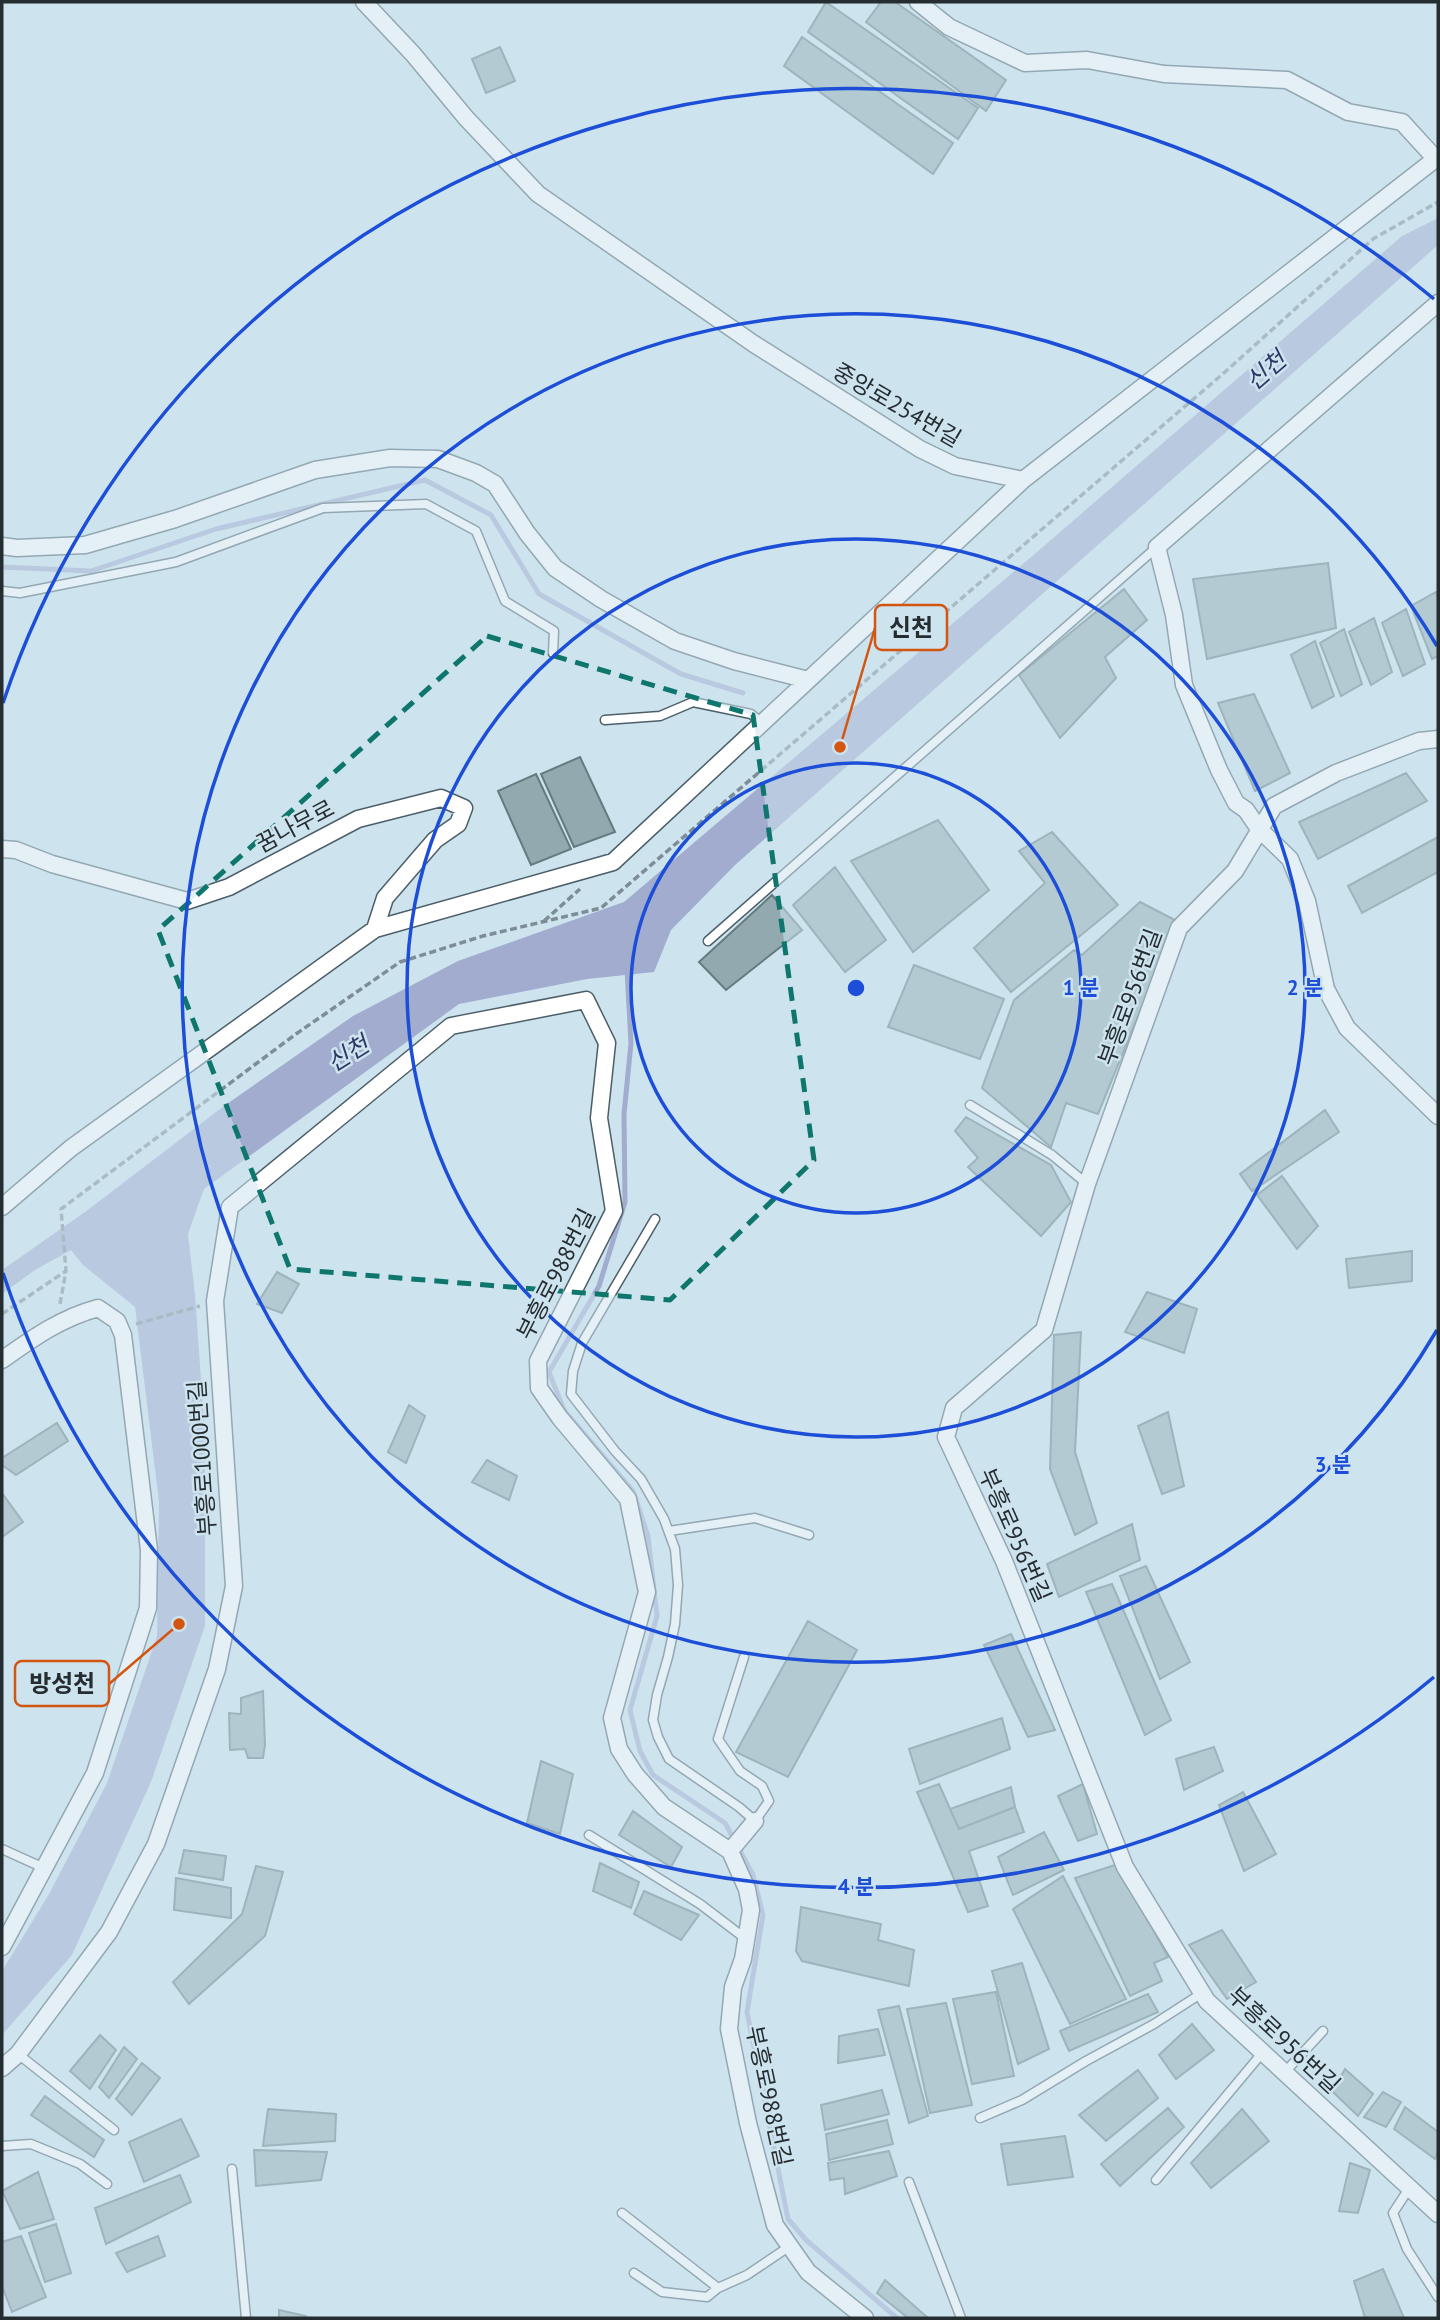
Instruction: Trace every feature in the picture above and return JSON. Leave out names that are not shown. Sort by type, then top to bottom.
[{"type":"street","name":"중앙로254번길","points":[[364,2],[413,54],[466,118],[538,194],[754,344],[920,449],[955,466],[1023,480]]},
{"type":"street","points":[[2,1207],[71,1148],[375,929],[613,862],[1023,480],[1436,158],[1402,122],[1348,111],[1287,80],[1164,74],[1087,60],[1025,63],[949,27],[918,2]]},
{"type":"street","points":[[1438,303],[1157,547],[1174,615],[1184,685],[1219,770],[1236,803],[1246,810],[1259,829],[1290,859],[1307,901],[1326,989],[1347,1028],[1438,1116]]},
{"type":"street","points":[[2,546],[17,548],[85,545],[175,519],[315,470],[390,458],[438,458],[476,473],[495,484],[527,533],[555,568],[601,599],[675,641],[808,680]]},
{"type":"street","name":"부흥로956번길","points":[[1438,739],[1419,741],[1336,773],[1274,806],[1235,871],[1179,928],[1087,1184],[1044,1330],[954,1408],[946,1437],[1004,1561],[1125,1867],[1207,2001],[1438,2214]]},
{"type":"street","name":"꿈나무로","points":[[2,849],[16,850],[52,864],[187,901],[229,887],[358,820],[442,798],[464,808],[458,824],[435,840],[384,898],[375,929]]},
{"type":"street","name":"부흥로1000번길","points":[[2,2068],[18,2054],[109,1932],[156,1844],[217,1669],[233,1586],[215,1301],[230,1208],[451,1026],[586,1000]]},
{"type":"street","name":"부흥로988번길","points":[[586,1000],[607,1043],[599,1118],[614,1211],[538,1361],[539,1388],[560,1418],[628,1499],[647,1592],[612,1718],[619,1749],[635,1774],[664,1807],[730,1851],[747,1889],[751,1910],[743,1959],[733,1987],[729,2029],[748,2123],[775,2225],[808,2272],[865,2318]]},
{"type":"street","points":[[2,1360],[75,1314],[98,1308],[117,1321],[123,1335],[149,1550],[148,1608],[95,1773],[2,1947]]},
{"type":"street","points":[[730,1851],[755,1821]]},
{"type":"lane","points":[[2,591],[20,593],[176,562],[323,508],[426,504],[476,531],[505,601],[554,631],[553,653]]},
{"type":"lane","points":[[708,941],[1157,547]]},
{"type":"lane","points":[[605,720],[660,716],[693,702],[751,714],[762,723]]},
{"type":"lane","points":[[970,1105],[1052,1155],[1087,1184]]},
{"type":"lane","points":[[655,1219],[582,1343],[573,1371],[571,1394],[641,1479],[664,1518],[675,1549],[678,1585],[675,1624],[653,1720],[657,1737],[669,1759],[755,1821],[769,1801],[762,1786],[740,1771],[718,1739],[744,1657]]},
{"type":"lane","points":[[669,1531],[755,1518],[809,1535]]},
{"type":"lane","points":[[589,1835],[701,1904],[746,1939]]},
{"type":"lane","points":[[2,1849],[44,1868]]},
{"type":"lane","points":[[980,2118],[1022,2100],[1154,2024],[1202,1993]]},
{"type":"lane","points":[[1285,2072],[1323,2031]]},
{"type":"lane","points":[[1156,2180],[1263,2052]]},
{"type":"lane","points":[[18,2054],[114,2130]]},
{"type":"lane","points":[[2,2146],[31,2144],[80,2164],[107,2185]]},
{"type":"lane","points":[[232,2169],[246,2318]]},
{"type":"lane","points":[[909,2182],[961,2318]]},
{"type":"lane","points":[[1409,2187],[1393,2213],[1407,2249],[1438,2297]]},
{"type":"lane","points":[[622,2213],[718,2288]]},
{"type":"lane","points":[[634,2273],[662,2292],[707,2297],[718,2288],[747,2275],[790,2246]]},
{"type":"path","points":[[542,922],[591,880],[597,866]]},
{"type":"path","points":[[57,1323],[66,1271],[61,1209]]},
{"type":"path","points":[[2,1314],[66,1271]]},
{"type":"path","points":[[120,1328],[215,1301]]},
{"type":"highlighted area","points":[[487,636],[753,715],[814,1160],[670,1300],[290,1269],[158,930]]},
{"type":"water","points":[[1438,218],[1438,245],[735,865],[671,930],[654,972],[587,979],[459,1004],[204,1189],[188,1234],[205,1436],[205,1626],[151,1782],[72,1955],[2,2035],[2,1971],[49,1894],[107,1783],[157,1636],[159,1502],[135,1307],[83,1265],[71,1250],[35,1270],[2,1294],[2,1270],[85,1212],[224,1106],[353,1016],[458,961],[624,902],[1037,552],[1402,236]]},
{"type":"building","points":[[826,2],[978,108],[958,139],[808,32]]},
{"type":"building","points":[[881,2],[895,2],[1006,80],[986,111],[866,22]]},
{"type":"building","points":[[802,37],[953,143],[933,174],[784,66]]},
{"type":"building","points":[[500,47],[515,81],[486,93],[472,59]]},
{"type":"building","points":[[1328,563],[1336,628],[1207,659],[1193,579]]},
{"type":"building","points":[[1124,589],[1147,620],[1105,657],[1116,678],[1060,738],[1019,675]]},
{"type":"building","points":[[1436,592],[1438,656],[1432,659],[1411,606]]},
{"type":"building","points":[[1406,609],[1425,664],[1403,676],[1382,623]]},
{"type":"building","points":[[1374,618],[1392,672],[1371,685],[1349,632]]},
{"type":"building","points":[[1344,629],[1362,684],[1341,696],[1320,643]]},
{"type":"building","points":[[1315,641],[1334,696],[1312,708],[1291,655]]},
{"type":"building","points":[[1254,694],[1290,773],[1255,791],[1218,703]]},
{"type":"building","points":[[580,757],[615,832],[574,847],[541,774]]},
{"type":"building","points":[[1406,773],[1427,801],[1318,859],[1299,822]]},
{"type":"building","points":[[536,774],[571,849],[531,865],[498,791]]},
{"type":"building","points":[[938,820],[989,890],[913,952],[851,861]]},
{"type":"building","points":[[1052,832],[1118,905],[1011,992],[974,948],[1045,883],[1019,851]]},
{"type":"building","points":[[1438,837],[1438,872],[1362,913],[1348,886]]},
{"type":"building","points":[[835,867],[886,940],[845,972],[793,905]]},
{"type":"building","points":[[772,895],[802,930],[726,990],[699,962]]},
{"type":"building","points":[[1140,902],[1177,921],[1098,1114],[1066,1103],[1051,1147],[982,1088],[1014,1000],[1074,950],[1082,955]]},
{"type":"building","points":[[914,965],[1004,999],[980,1059],[888,1027]]},
{"type":"building","points":[[1325,1110],[1339,1132],[1252,1191],[1240,1174]]},
{"type":"building","points":[[966,1117],[1051,1165],[1071,1202],[1041,1236],[968,1167],[978,1158],[955,1131]]},
{"type":"building","points":[[1282,1176],[1318,1226],[1297,1249],[1257,1195]]},
{"type":"building","points":[[1412,1251],[1412,1281],[1349,1288],[1346,1259]]},
{"type":"building","points":[[277,1272],[299,1284],[282,1313],[257,1304]]},
{"type":"building","points":[[1147,1292],[1197,1309],[1184,1353],[1125,1332]]},
{"type":"building","points":[[1081,1332],[1075,1452],[1097,1523],[1075,1535],[1050,1469],[1054,1335]]},
{"type":"building","points":[[409,1405],[425,1416],[406,1463],[388,1452]]},
{"type":"building","points":[[1168,1412],[1184,1486],[1162,1494],[1138,1426]]},
{"type":"building","points":[[57,1423],[68,1441],[16,1475],[2,1465],[2,1458]]},
{"type":"building","points":[[487,1460],[517,1476],[509,1500],[472,1482]]},
{"type":"building","points":[[2,1493],[23,1522],[2,1537]]},
{"type":"building","points":[[1132,1524],[1140,1560],[1059,1597],[1047,1564]]},
{"type":"building","points":[[1146,1566],[1190,1662],[1160,1679],[1120,1576]]},
{"type":"building","points":[[1112,1584],[1171,1720],[1145,1735],[1086,1592]]},
{"type":"building","points":[[808,1621],[857,1650],[788,1777],[736,1752]]},
{"type":"building","points":[[1011,1634],[1055,1730],[1028,1737],[984,1645]]},
{"type":"building","points":[[263,1691],[263,1758],[248,1758],[245,1749],[230,1750],[229,1713],[241,1714],[241,1698]]},
{"type":"building","points":[[1002,1718],[1010,1749],[920,1784],[909,1749]]},
{"type":"building","points":[[1214,1747],[1223,1771],[1184,1790],[1176,1759]]},
{"type":"building","points":[[541,1761],[573,1774],[560,1834],[527,1823]]},
{"type":"building","points":[[939,1784],[959,1829],[1015,1807],[1024,1832],[969,1851],[988,1906],[968,1912],[917,1792]]},
{"type":"building","points":[[1083,1784],[1097,1834],[1078,1841],[1058,1796]]},
{"type":"building","points":[[1011,1787],[1015,1807],[959,1829],[950,1809]]},
{"type":"building","points":[[1243,1792],[1276,1854],[1244,1871],[1219,1805]]},
{"type":"building","points":[[633,1811],[682,1847],[671,1867],[619,1835]]},
{"type":"building","points":[[1044,1832],[1064,1870],[1013,1895],[998,1857]]},
{"type":"building","points":[[184,1850],[226,1856],[223,1880],[179,1873]]},
{"type":"building","points":[[600,1863],[639,1882],[631,1908],[593,1891]]},
{"type":"building","points":[[1118,1864],[1168,1957],[1154,1963],[1162,1981],[1130,1996],[1075,1878]]},
{"type":"building","points":[[256,1866],[283,1872],[265,1936],[189,2004],[173,1982],[242,1914]]},
{"type":"building","points":[[1063,1876],[1126,1999],[1070,2024],[1013,1909]]},
{"type":"building","points":[[176,1878],[231,1888],[231,1918],[174,1910]]},
{"type":"building","points":[[644,1891],[699,1915],[681,1940],[634,1914]]},
{"type":"building","points":[[801,1907],[881,1924],[878,1940],[914,1950],[909,1986],[802,1961],[796,1951]]},
{"type":"building","points":[[1222,1930],[1256,1982],[1227,1999],[1189,1945]]},
{"type":"building","points":[[1022,1963],[1049,2049],[1018,2064],[992,1971]]},
{"type":"building","points":[[996,1992],[1014,2076],[972,2084],[953,1999]]},
{"type":"building","points":[[1148,1994],[1158,2012],[1069,2051],[1060,2031]]},
{"type":"building","points":[[946,2003],[972,2105],[930,2113],[907,2009]]},
{"type":"building","points":[[899,2006],[928,2116],[909,2123],[878,2010]]},
{"type":"building","points":[[1192,2024],[1214,2050],[1176,2079],[1159,2055]]},
{"type":"building","points":[[878,2029],[885,2055],[838,2063],[839,2036]]},
{"type":"building","points":[[100,2035],[116,2050],[90,2089],[70,2071]]},
{"type":"building","points":[[124,2047],[137,2059],[109,2098],[99,2087]]},
{"type":"building","points":[[142,2063],[160,2078],[132,2115],[116,2099]]},
{"type":"building","points":[[1345,2069],[1373,2094],[1358,2116],[1332,2091]]},
{"type":"building","points":[[1138,2070],[1158,2098],[1106,2141],[1079,2115]]},
{"type":"building","points":[[882,2090],[889,2114],[825,2130],[821,2105]]},
{"type":"building","points":[[1383,2092],[1401,2102],[1386,2127],[1364,2117]]},
{"type":"building","points":[[45,2096],[104,2140],[94,2157],[31,2115]]},
{"type":"building","points":[[1405,2107],[1438,2132],[1438,2152],[1435,2159],[1394,2129]]},
{"type":"building","points":[[1168,2108],[1184,2127],[1120,2186],[1101,2164]]},
{"type":"building","points":[[268,2109],[336,2114],[335,2141],[263,2146]]},
{"type":"building","points":[[1242,2109],[1269,2141],[1211,2188],[1191,2163]]},
{"type":"building","points":[[181,2119],[199,2156],[144,2182],[129,2142]]},
{"type":"building","points":[[887,2120],[893,2144],[829,2160],[826,2134]]},
{"type":"building","points":[[1065,2136],[1073,2177],[1008,2185],[1001,2144]]},
{"type":"building","points":[[254,2150],[327,2152],[321,2180],[256,2186]]},
{"type":"building","points":[[889,2151],[897,2176],[845,2194],[844,2178],[830,2180],[828,2163]]},
{"type":"building","points":[[1350,2163],[1370,2170],[1358,2213],[1339,2211]]},
{"type":"building","points":[[38,2172],[54,2219],[20,2229],[2,2191]]},
{"type":"building","points":[[180,2175],[191,2202],[106,2244],[95,2208]]},
{"type":"building","points":[[56,2224],[71,2273],[45,2282],[29,2233]]},
{"type":"building","points":[[21,2236],[46,2297],[12,2312],[2,2286],[2,2242]]},
{"type":"building","points":[[158,2236],[165,2256],[127,2272],[116,2253]]},
{"type":"building","points":[[1383,2269],[1404,2318],[1365,2318],[1354,2281]]},
{"type":"building","points":[[885,2280],[928,2318],[908,2318],[877,2293]]},
{"type":"building","points":[[279,2310],[306,2316],[307,2318],[279,2318]]},
{"type":"waterway","points":[[2,567],[91,571],[216,529],[425,480],[491,515],[539,594],[681,674],[743,693]]},
{"type":"waterway","points":[[627,970],[631,1043],[624,1114],[625,1202],[599,1286],[549,1372],[564,1410],[633,1491],[648,1536],[657,1616],[630,1710],[640,1751],[653,1775],[725,1823],[753,1875],[763,1915],[747,2012],[788,2219],[806,2240],[897,2318]]},
{"type":"place","name":"신천","points":[[840,747]]},
{"type":"place","name":"방성천","points":[[179,1624]]}]
